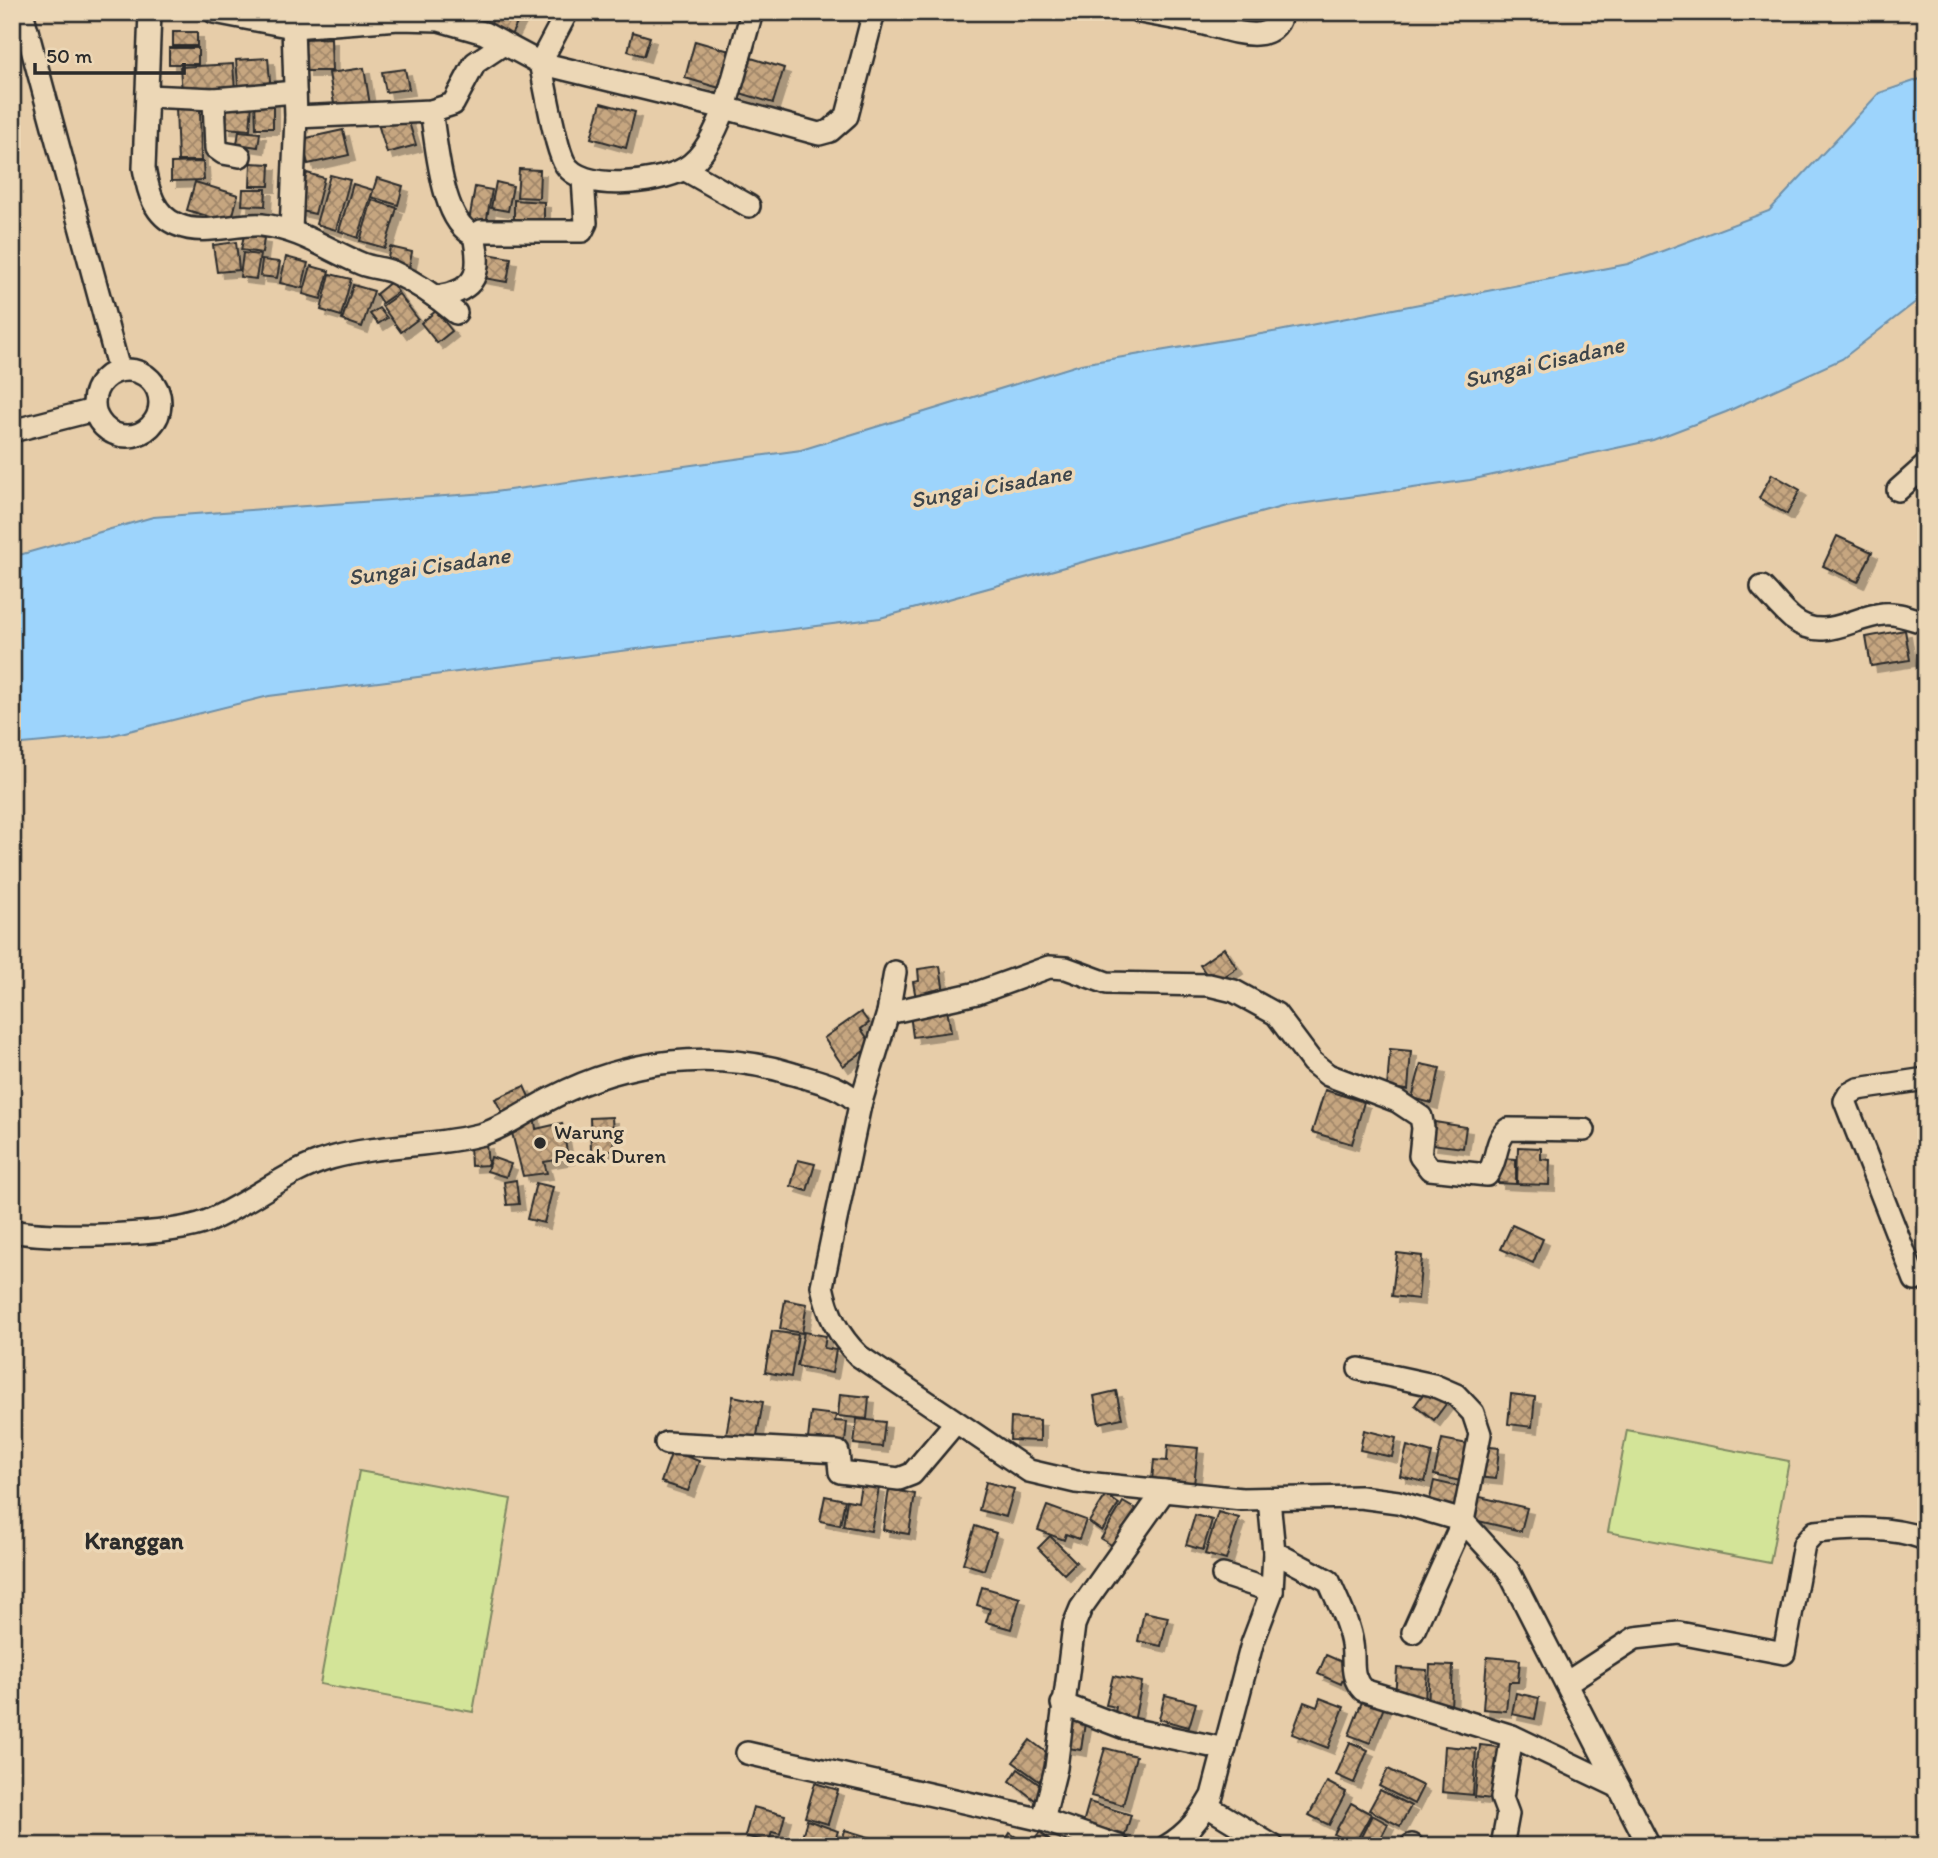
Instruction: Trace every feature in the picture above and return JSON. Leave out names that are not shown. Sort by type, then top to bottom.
[{"type":"street","points":[[22,12],[119,370]]},
{"type":"street","points":[[150,12],[144,168],[149,193],[165,219],[179,226],[196,229],[245,224],[291,230],[363,265],[396,274],[436,297],[456,313]]},
{"type":"street","points":[[214,12],[293,27],[419,15],[484,33],[540,64],[725,108],[818,134],[830,131],[846,116],[874,12]]},
{"type":"street","points":[[567,12],[540,64],[564,162],[583,179],[624,183],[684,169],[704,149],[725,108],[752,12]]},
{"type":"street","points":[[1140,12],[1202,18],[1261,35],[1276,27],[1282,12]]},
{"type":"street","points":[[291,230],[296,117],[293,27]]},
{"type":"street","points":[[296,117],[431,111],[453,104],[475,63],[502,45]]},
{"type":"street","points":[[147,96],[214,99],[295,92]]},
{"type":"street","points":[[214,99],[216,148],[223,153],[240,156]]},
{"type":"street","points":[[431,111],[447,198],[459,225],[464,231],[474,235]]},
{"type":"street","points":[[684,169],[749,206]]},
{"type":"street","points":[[474,235],[481,231],[582,232],[586,223],[583,179]]},
{"type":"street","points":[[436,297],[459,293],[476,275],[479,262],[474,235]]},
{"type":"street","points":[[119,370],[136,370],[152,379],[160,395],[160,413],[150,428],[135,436],[117,435],[102,426],[94,410],[93,397],[98,385],[119,370]]},
{"type":"street","points":[[12,431],[94,410]]},
{"type":"street","points":[[1898,490],[1926,465]]},
{"type":"street","points":[[1762,587],[1794,620],[1810,628],[1845,627],[1882,614],[1896,614],[1926,623]]},
{"type":"street","points":[[888,1013],[978,993],[1049,967],[1066,968],[1107,983],[1209,985],[1234,991],[1276,1014],[1312,1062],[1328,1075],[1397,1101],[1421,1117],[1423,1128],[1420,1156],[1430,1169],[1487,1175],[1493,1167],[1500,1135],[1507,1129],[1584,1130]]},
{"type":"street","points":[[895,972],[888,1013],[860,1105],[822,1286],[828,1313],[844,1340],[859,1356],[1029,1471],[1076,1482],[1164,1491],[1269,1499],[1360,1497],[1398,1502],[1463,1521],[1508,1570],[1649,1846]]},
{"type":"street","points":[[12,1231],[94,1234],[187,1228],[215,1218],[298,1172],[329,1159],[483,1134],[507,1126],[554,1096],[623,1069],[697,1059],[767,1066],[838,1089],[851,1095],[860,1105]]},
{"type":"street","points":[[1915,1280],[1845,1101],[1849,1094],[1858,1089],[1926,1078]]},
{"type":"street","points":[[1359,1369],[1433,1385],[1456,1395],[1473,1413],[1480,1434],[1463,1521],[1413,1632]]},
{"type":"street","points":[[666,1443],[838,1452],[840,1472],[899,1479],[912,1474],[955,1423]]},
{"type":"street","points":[[1043,1820],[1058,1757],[1062,1703],[1074,1625],[1081,1608],[1164,1491]]},
{"type":"street","points":[[1167,1846],[1182,1837],[1207,1806],[1252,1644],[1272,1591],[1275,1552],[1269,1499]]},
{"type":"street","points":[[1566,1683],[1634,1638],[1679,1633],[1784,1653],[1804,1544],[1815,1532],[1884,1529],[1906,1532],[1926,1539]]},
{"type":"street","points":[[1275,1552],[1329,1581],[1353,1645],[1352,1668],[1355,1682],[1363,1690],[1512,1736],[1619,1787]]},
{"type":"street","points":[[1223,1575],[1272,1591]]},
{"type":"street","points":[[1062,1703],[1125,1728],[1225,1749]]},
{"type":"street","points":[[1502,1846],[1508,1814],[1502,1798],[1512,1736]]},
{"type":"street","points":[[747,1753],[1043,1820],[1118,1846]]},
{"type":"street","points":[[1207,1806],[1273,1846]]},
{"type":"green space","points":[[1627,1430],[1789,1461],[1770,1563],[1608,1532]]},
{"type":"green space","points":[[359,1471],[511,1499],[473,1712],[320,1684]]},
{"type":"water","name":"Sungai Cisadane","points":[[1926,77],[1926,294],[1842,359],[1726,412],[1653,440],[1470,480],[1285,506],[880,618],[269,696],[109,736],[12,745],[12,557],[153,517],[487,493],[801,450],[1081,364],[1279,331],[1628,264],[1769,211],[1879,93]]},
{"type":"building","points":[[497,12],[523,12],[509,39],[488,28]]},
{"type":"building","points":[[173,32],[197,32],[197,46],[173,46]]},
{"type":"building","points":[[633,32],[650,37],[644,56],[628,51]]},
{"type":"building","points":[[331,38],[332,71],[305,71],[305,39]]},
{"type":"building","points":[[695,41],[733,52],[723,89],[685,78]]},
{"type":"building","points":[[169,48],[198,48],[198,64],[169,64]]},
{"type":"building","points":[[748,57],[784,68],[773,103],[737,92]]},
{"type":"building","points":[[268,58],[271,92],[239,95],[236,60]]},
{"type":"building","points":[[233,64],[235,90],[182,93],[180,67]]},
{"type":"building","points":[[364,68],[370,105],[335,110],[329,73]]},
{"type":"building","points":[[405,69],[409,89],[386,92],[382,72]]},
{"type":"building","points":[[228,101],[252,103],[250,130],[225,128]]},
{"type":"building","points":[[255,101],[273,101],[273,128],[256,128]]},
{"type":"building","points":[[601,103],[635,112],[626,148],[591,138]]},
{"type":"building","points":[[176,107],[200,107],[201,161],[178,161]]},
{"type":"building","points":[[407,116],[416,145],[387,153],[378,124]]},
{"type":"building","points":[[343,130],[349,155],[308,164],[302,139]]},
{"type":"building","points":[[239,131],[260,133],[258,147],[237,144]]},
{"type":"building","points":[[203,162],[204,180],[171,181],[171,163]]},
{"type":"building","points":[[251,163],[270,164],[269,186],[250,186]]},
{"type":"building","points":[[519,169],[540,170],[539,198],[517,197]]},
{"type":"building","points":[[307,173],[324,178],[315,214],[297,210]]},
{"type":"building","points":[[330,175],[350,180],[336,230],[316,224]]},
{"type":"building","points":[[377,178],[403,186],[398,205],[371,197]]},
{"type":"building","points":[[195,182],[238,195],[231,223],[187,210]]},
{"type":"building","points":[[496,182],[513,186],[508,211],[491,208]]},
{"type":"building","points":[[353,184],[373,190],[358,238],[339,231]]},
{"type":"building","points":[[475,187],[492,190],[486,224],[469,221]]},
{"type":"building","points":[[243,189],[266,189],[265,206],[242,205]]},
{"type":"building","points":[[372,200],[397,208],[385,248],[360,241]]},
{"type":"building","points":[[514,200],[544,202],[544,221],[514,220]]},
{"type":"building","points":[[244,235],[264,238],[262,253],[241,250]]},
{"type":"building","points":[[236,242],[239,270],[217,272],[213,245]]},
{"type":"building","points":[[390,247],[412,252],[409,268],[387,263]]},
{"type":"building","points":[[243,253],[260,255],[256,279],[240,277]]},
{"type":"building","points":[[482,253],[511,258],[507,282],[478,277]]},
{"type":"building","points":[[286,257],[308,263],[302,288],[280,283]]},
{"type":"building","points":[[262,260],[280,262],[277,278],[260,276]]},
{"type":"building","points":[[311,266],[329,271],[321,299],[303,294]]},
{"type":"building","points":[[330,274],[351,279],[341,316],[321,310]]},
{"type":"building","points":[[391,282],[398,292],[382,303],[376,294]]},
{"type":"building","points":[[353,285],[374,291],[362,327],[342,320]]},
{"type":"building","points":[[399,294],[418,319],[401,332],[382,306]]},
{"type":"building","points":[[379,308],[387,318],[378,324],[370,314]]},
{"type":"building","points":[[436,311],[452,331],[437,343],[421,323]]},
{"type":"building","points":[[1772,474],[1800,490],[1787,514],[1759,498]]},
{"type":"building","points":[[1837,536],[1872,552],[1858,582],[1823,566]]},
{"type":"building","points":[[1905,630],[1910,660],[1871,666],[1866,637]]},
{"type":"building","points":[[1224,948],[1237,968],[1213,984],[1200,965]]},
{"type":"building","points":[[940,966],[945,1000],[917,1004],[913,982],[919,981],[918,969]]},
{"type":"building","points":[[947,1009],[951,1032],[913,1037],[910,1014]]},
{"type":"building","points":[[861,1012],[869,1023],[861,1029],[872,1045],[843,1066],[824,1038]]},
{"type":"building","points":[[1390,1049],[1411,1051],[1408,1090],[1387,1088]]},
{"type":"building","points":[[1421,1064],[1440,1068],[1432,1103],[1412,1098]]},
{"type":"building","points":[[524,1086],[531,1101],[503,1114],[495,1099]]},
{"type":"building","points":[[1325,1090],[1364,1102],[1352,1144],[1312,1132]]},
{"type":"building","name":"Warung Pecak Duren","points":[[534,1115],[536,1129],[562,1123],[568,1158],[544,1162],[547,1173],[523,1176],[511,1129]]},
{"type":"building","points":[[612,1117],[614,1150],[591,1151],[590,1118]]},
{"type":"building","points":[[1435,1122],[1466,1127],[1463,1148],[1431,1144]]},
{"type":"building","points":[[486,1143],[488,1165],[471,1166],[470,1145]]},
{"type":"building","points":[[1518,1147],[1541,1148],[1541,1159],[1550,1160],[1549,1185],[1517,1184]]},
{"type":"building","points":[[491,1157],[511,1164],[506,1177],[487,1171]]},
{"type":"building","points":[[1499,1158],[1516,1159],[1516,1184],[1498,1183]]},
{"type":"building","points":[[798,1160],[815,1164],[807,1191],[791,1186]]},
{"type":"building","points":[[516,1180],[519,1204],[507,1205],[504,1182]]},
{"type":"building","points":[[536,1183],[553,1187],[544,1223],[527,1219]]},
{"type":"building","points":[[1512,1225],[1543,1239],[1533,1263],[1501,1249]]},
{"type":"building","points":[[1397,1253],[1422,1256],[1418,1299],[1392,1296]]},
{"type":"building","points":[[785,1300],[807,1304],[802,1333],[780,1329]]},
{"type":"building","points":[[772,1331],[798,1335],[791,1377],[765,1372]]},
{"type":"building","points":[[804,1332],[826,1336],[824,1348],[836,1350],[832,1373],[797,1366]]},
{"type":"building","points":[[1430,1385],[1449,1400],[1434,1420],[1415,1405]]},
{"type":"building","points":[[1116,1391],[1122,1418],[1099,1423],[1094,1396]]},
{"type":"building","points":[[840,1394],[869,1397],[867,1419],[838,1416]]},
{"type":"building","points":[[1511,1394],[1535,1397],[1532,1427],[1508,1424]]},
{"type":"building","points":[[733,1396],[763,1402],[756,1441],[726,1435]]},
{"type":"building","points":[[811,1412],[836,1415],[835,1421],[847,1422],[845,1443],[808,1439]]},
{"type":"building","points":[[1011,1418],[1040,1420],[1040,1441],[1010,1440]]},
{"type":"building","points":[[857,1419],[885,1422],[882,1447],[854,1444]]},
{"type":"building","points":[[1364,1430],[1396,1438],[1392,1457],[1360,1450]]},
{"type":"building","points":[[1442,1439],[1473,1445],[1465,1482],[1434,1475]]},
{"type":"building","points":[[1168,1445],[1198,1448],[1194,1485],[1152,1480],[1154,1460],[1167,1461]]},
{"type":"building","points":[[1407,1446],[1432,1453],[1425,1482],[1400,1476]]},
{"type":"building","points":[[1481,1446],[1499,1448],[1496,1479],[1477,1477]]},
{"type":"building","points":[[672,1451],[699,1461],[688,1491],[661,1482]]},
{"type":"building","points":[[1434,1481],[1464,1488],[1459,1510],[1429,1503]]},
{"type":"building","points":[[986,1482],[1014,1489],[1006,1517],[979,1510]]},
{"type":"building","points":[[861,1485],[879,1488],[871,1531],[843,1526],[847,1500],[858,1502]]},
{"type":"building","points":[[889,1489],[915,1494],[909,1534],[883,1530]]},
{"type":"building","points":[[1106,1495],[1119,1504],[1102,1531],[1089,1522]]},
{"type":"building","points":[[825,1496],[845,1500],[840,1525],[820,1521]]},
{"type":"building","points":[[1476,1496],[1527,1508],[1521,1531],[1470,1519]]},
{"type":"building","points":[[1123,1502],[1142,1513],[1120,1550],[1101,1539]]},
{"type":"building","points":[[1047,1506],[1086,1520],[1079,1539],[1066,1534],[1064,1540],[1038,1530]]},
{"type":"building","points":[[1218,1512],[1239,1518],[1226,1560],[1205,1554]]},
{"type":"building","points":[[1195,1515],[1212,1520],[1203,1550],[1186,1545]]},
{"type":"building","points":[[975,1526],[996,1533],[984,1570],[963,1563]]},
{"type":"building","points":[[1050,1536],[1076,1562],[1064,1574],[1038,1548]]},
{"type":"building","points":[[982,1587],[1020,1598],[1011,1629],[986,1622],[990,1609],[977,1605]]},
{"type":"building","points":[[1144,1612],[1168,1617],[1161,1646],[1138,1641]]},
{"type":"building","points":[[1326,1655],[1349,1665],[1341,1684],[1318,1674]]},
{"type":"building","points":[[1487,1657],[1520,1660],[1518,1682],[1509,1682],[1506,1711],[1483,1709]]},
{"type":"building","points":[[1430,1665],[1453,1666],[1451,1708],[1428,1707]]},
{"type":"building","points":[[1397,1668],[1427,1670],[1425,1700],[1395,1698]]},
{"type":"building","points":[[1113,1676],[1142,1682],[1134,1722],[1114,1718],[1116,1707],[1106,1705]]},
{"type":"building","points":[[1516,1693],[1539,1698],[1535,1719],[1512,1714]]},
{"type":"building","points":[[1165,1695],[1196,1703],[1189,1727],[1159,1719]]},
{"type":"building","points":[[1320,1698],[1344,1707],[1328,1748],[1292,1734],[1304,1702],[1317,1707]]},
{"type":"building","points":[[1363,1699],[1384,1707],[1370,1743],[1349,1735]]},
{"type":"building","points":[[1067,1720],[1085,1723],[1081,1750],[1062,1747]]},
{"type":"building","points":[[1030,1740],[1055,1759],[1039,1781],[1013,1762]]},
{"type":"building","points":[[1350,1742],[1368,1750],[1354,1783],[1336,1775]]},
{"type":"building","points":[[1480,1745],[1506,1748],[1500,1800],[1475,1797]]},
{"type":"building","points":[[1445,1746],[1476,1749],[1473,1795],[1442,1792]]},
{"type":"building","points":[[1105,1748],[1136,1756],[1123,1805],[1091,1796]]},
{"type":"building","points":[[1018,1769],[1044,1788],[1035,1800],[1010,1781]]},
{"type":"building","points":[[1388,1769],[1423,1786],[1414,1804],[1379,1786]]},
{"type":"building","points":[[1327,1782],[1346,1792],[1329,1825],[1309,1815]]},
{"type":"building","points":[[815,1783],[838,1790],[828,1824],[805,1817]]},
{"type":"building","points":[[1380,1790],[1411,1806],[1400,1826],[1369,1810]]},
{"type":"building","points":[[1089,1802],[1131,1815],[1125,1835],[1083,1823]]},
{"type":"building","points":[[1351,1803],[1371,1814],[1354,1845],[1334,1834]]},
{"type":"building","points":[[753,1807],[785,1815],[780,1834],[772,1832],[769,1842],[745,1836]]},
{"type":"building","points":[[1372,1815],[1388,1824],[1377,1846],[1359,1846],[1357,1845]]},
{"type":"building","points":[[807,1820],[838,1831],[833,1846],[799,1846]]},
{"type":"building","points":[[845,1830],[875,1839],[873,1846],[841,1846]]},
{"type":"building","points":[[1040,1832],[1056,1846],[1028,1846]]},
{"type":"building","points":[[1010,1833],[1025,1843],[1023,1846],[1002,1846]]},
{"type":"place","name":"Warung Pecak Duren","points":[[540,1143]]},
{"type":"district","name":"Kranggan","points":[[134,1540]]}]
